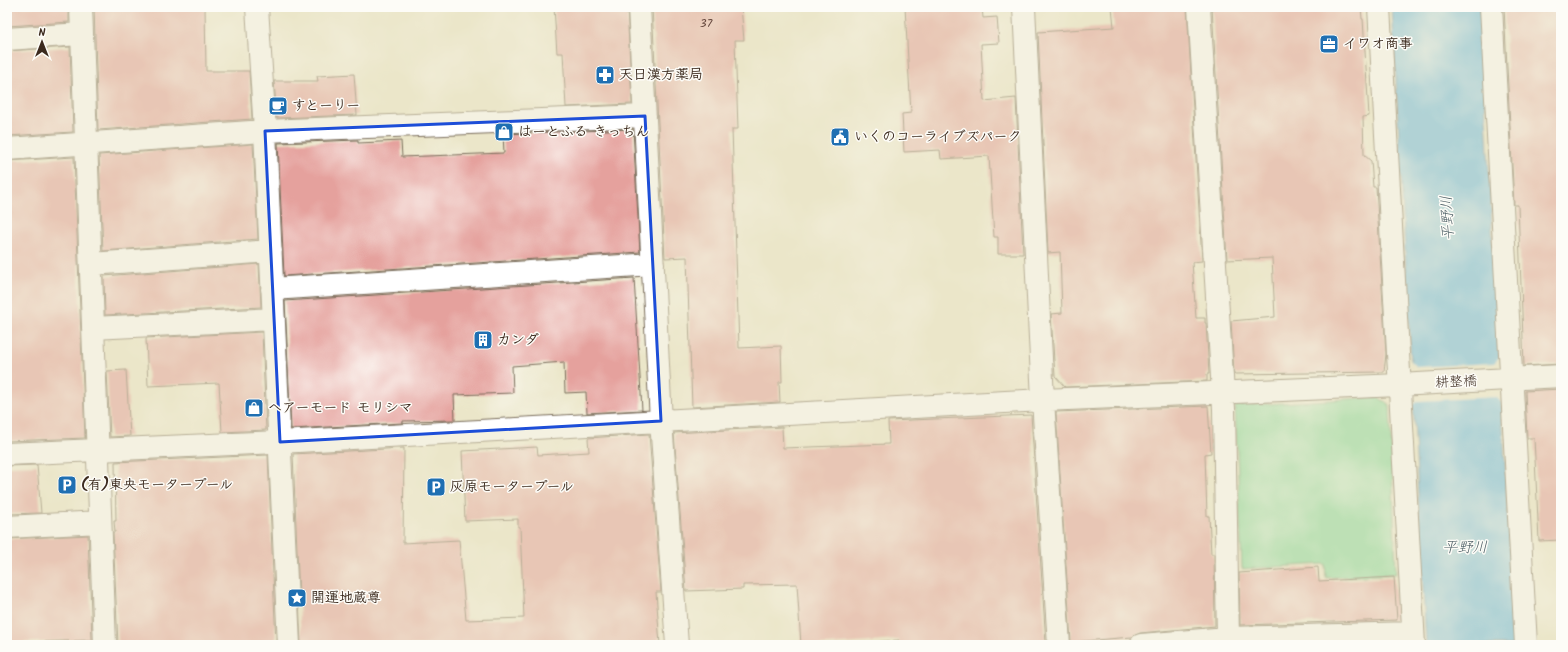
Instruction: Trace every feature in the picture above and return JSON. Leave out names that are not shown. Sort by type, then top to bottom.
[{"type":"street","points":[[82,7],[105,645]]},
{"type":"street","points":[[258,7],[289,645]]},
{"type":"street","points":[[639,7],[660,421],[677,645]]},
{"type":"street","points":[[1024,7],[1044,400],[1059,645]]},
{"type":"street","points":[[1199,7],[1222,392],[1228,638]]},
{"type":"street","points":[[1141,645],[1180,644],[1228,638],[1414,639],[1404,385],[1379,7]]},
{"type":"street","points":[[1491,7],[1507,379],[1526,645]]},
{"type":"street","points":[[7,40],[82,34]]},
{"type":"street","points":[[7,149],[265,131],[645,116]]},
{"type":"street","points":[[91,264],[271,251]]},
{"type":"street","points":[[272,289],[653,264]]},
{"type":"street","points":[[93,328],[274,319]]},
{"type":"street","name":"耕整橋","points":[[7,454],[280,442],[1044,400],[1404,385],[1561,376]]},
{"type":"street","points":[[7,527],[100,522]]},
{"type":"highlighted area","points":[[645,116],[661,421],[280,442],[265,131]]},
{"type":"green space","points":[[1378,397],[1390,405],[1396,574],[1326,578],[1325,564],[1242,569],[1235,406]]},
{"type":"water","name":"平野川","points":[[1392,7],[1480,7],[1515,645],[1426,645]]},
{"type":"pier","points":[[1501,355],[1503,404],[1496,397],[1418,401],[1411,407],[1409,359],[1417,367],[1494,363]]},
{"type":"building","points":[[7,7],[69,7],[69,22],[7,26]]},
{"type":"building","points":[[94,7],[205,7],[206,71],[249,71],[252,119],[98,130]]},
{"type":"building","points":[[554,7],[627,7],[632,104],[566,107],[563,53],[557,53]]},
{"type":"building","points":[[652,7],[741,7],[744,40],[735,40],[738,129],[732,129],[739,348],[781,346],[782,382],[779,382],[780,402],[692,407],[687,257],[665,258]]},
{"type":"building","points":[[905,7],[982,7],[983,18],[997,17],[999,43],[981,44],[984,101],[1016,98],[1023,254],[998,254],[998,237],[994,237],[989,156],[941,159],[940,150],[904,152],[902,114],[911,113]]},
{"type":"building","points":[[1112,7],[1187,7],[1202,261],[1192,262],[1196,318],[1205,318],[1206,323],[1209,374],[1207,374],[1207,381],[1065,387],[1055,376],[1051,314],[1062,313],[1060,252],[1048,253],[1038,32],[1114,27]]},
{"type":"building","points":[[1212,7],[1361,7],[1369,116],[1363,117],[1364,155],[1371,161],[1373,187],[1376,187],[1386,354],[1384,372],[1234,374],[1231,321],[1275,317],[1272,258],[1227,260]]},
{"type":"building","points":[[1504,7],[1561,7],[1561,364],[1524,366],[1518,205],[1514,205]]},
{"type":"building","points":[[70,47],[73,132],[7,136],[7,51]]},
{"type":"building","points":[[354,74],[357,115],[277,118],[274,81],[318,81],[317,76]]},
{"type":"building","points":[[633,129],[640,252],[284,276],[278,143],[358,140],[358,143],[401,141],[402,157],[504,153],[503,134]]},
{"type":"building","points":[[253,144],[258,239],[103,251],[99,155]]},
{"type":"building","points":[[74,157],[85,438],[7,441],[7,161]]},
{"type":"building","points":[[259,264],[261,307],[105,315],[104,276]]},
{"type":"building","points":[[634,278],[642,410],[587,413],[586,392],[565,393],[564,362],[512,366],[513,393],[454,395],[455,420],[403,421],[403,423],[291,429],[285,301]]},
{"type":"building","points":[[262,332],[266,430],[222,432],[219,383],[148,386],[146,338]]},
{"type":"building","points":[[126,370],[130,436],[110,437],[107,371]]},
{"type":"building","points":[[1561,389],[1561,540],[1539,541],[1534,438],[1527,438],[1525,391]]},
{"type":"building","points":[[1208,406],[1211,453],[1205,454],[1207,516],[1209,516],[1211,554],[1214,554],[1215,626],[1140,633],[1132,637],[1071,642],[1056,412]]},
{"type":"building","points":[[1031,415],[1046,644],[899,645],[899,640],[829,645],[801,645],[797,584],[743,585],[743,589],[686,591],[674,433],[782,427],[783,448],[889,444],[888,421]]},
{"type":"building","points":[[649,434],[661,592],[656,592],[660,645],[301,645],[293,454],[404,448],[403,543],[459,540],[466,620],[524,618],[520,527],[518,527],[518,519],[465,521],[462,451],[537,447],[538,455],[589,452],[588,438]]},
{"type":"building","points":[[268,455],[276,645],[118,645],[113,532],[115,532],[114,521],[116,521],[115,462]]},
{"type":"building","points":[[37,465],[41,513],[7,514],[7,466]]},
{"type":"building","points":[[88,535],[92,640],[7,643],[7,539]]},
{"type":"building","points":[[1318,567],[1319,581],[1394,577],[1397,620],[1240,625],[1239,573]]},
{"type":"place","name":"イワオ商事","points":[[1329,44]]},
{"type":"place","name":"天日漢方薬局","points":[[605,75]]},
{"type":"place","name":"すとーりー","points":[[278,106]]},
{"type":"place","name":"はーとふる きっちん","points":[[504,132]]},
{"type":"place","name":"いくのコーライブズパーク","points":[[840,137]]},
{"type":"place","name":"カンダ","points":[[483,340]]},
{"type":"place","name":"ヘアーモード モリシマ","points":[[254,408]]},
{"type":"place","name":"(有)東央モータープール","points":[[67,485]]},
{"type":"place","name":"灰原モータープール","points":[[436,487]]},
{"type":"place","name":"開運地蔵尊","points":[[297,598]]}]
